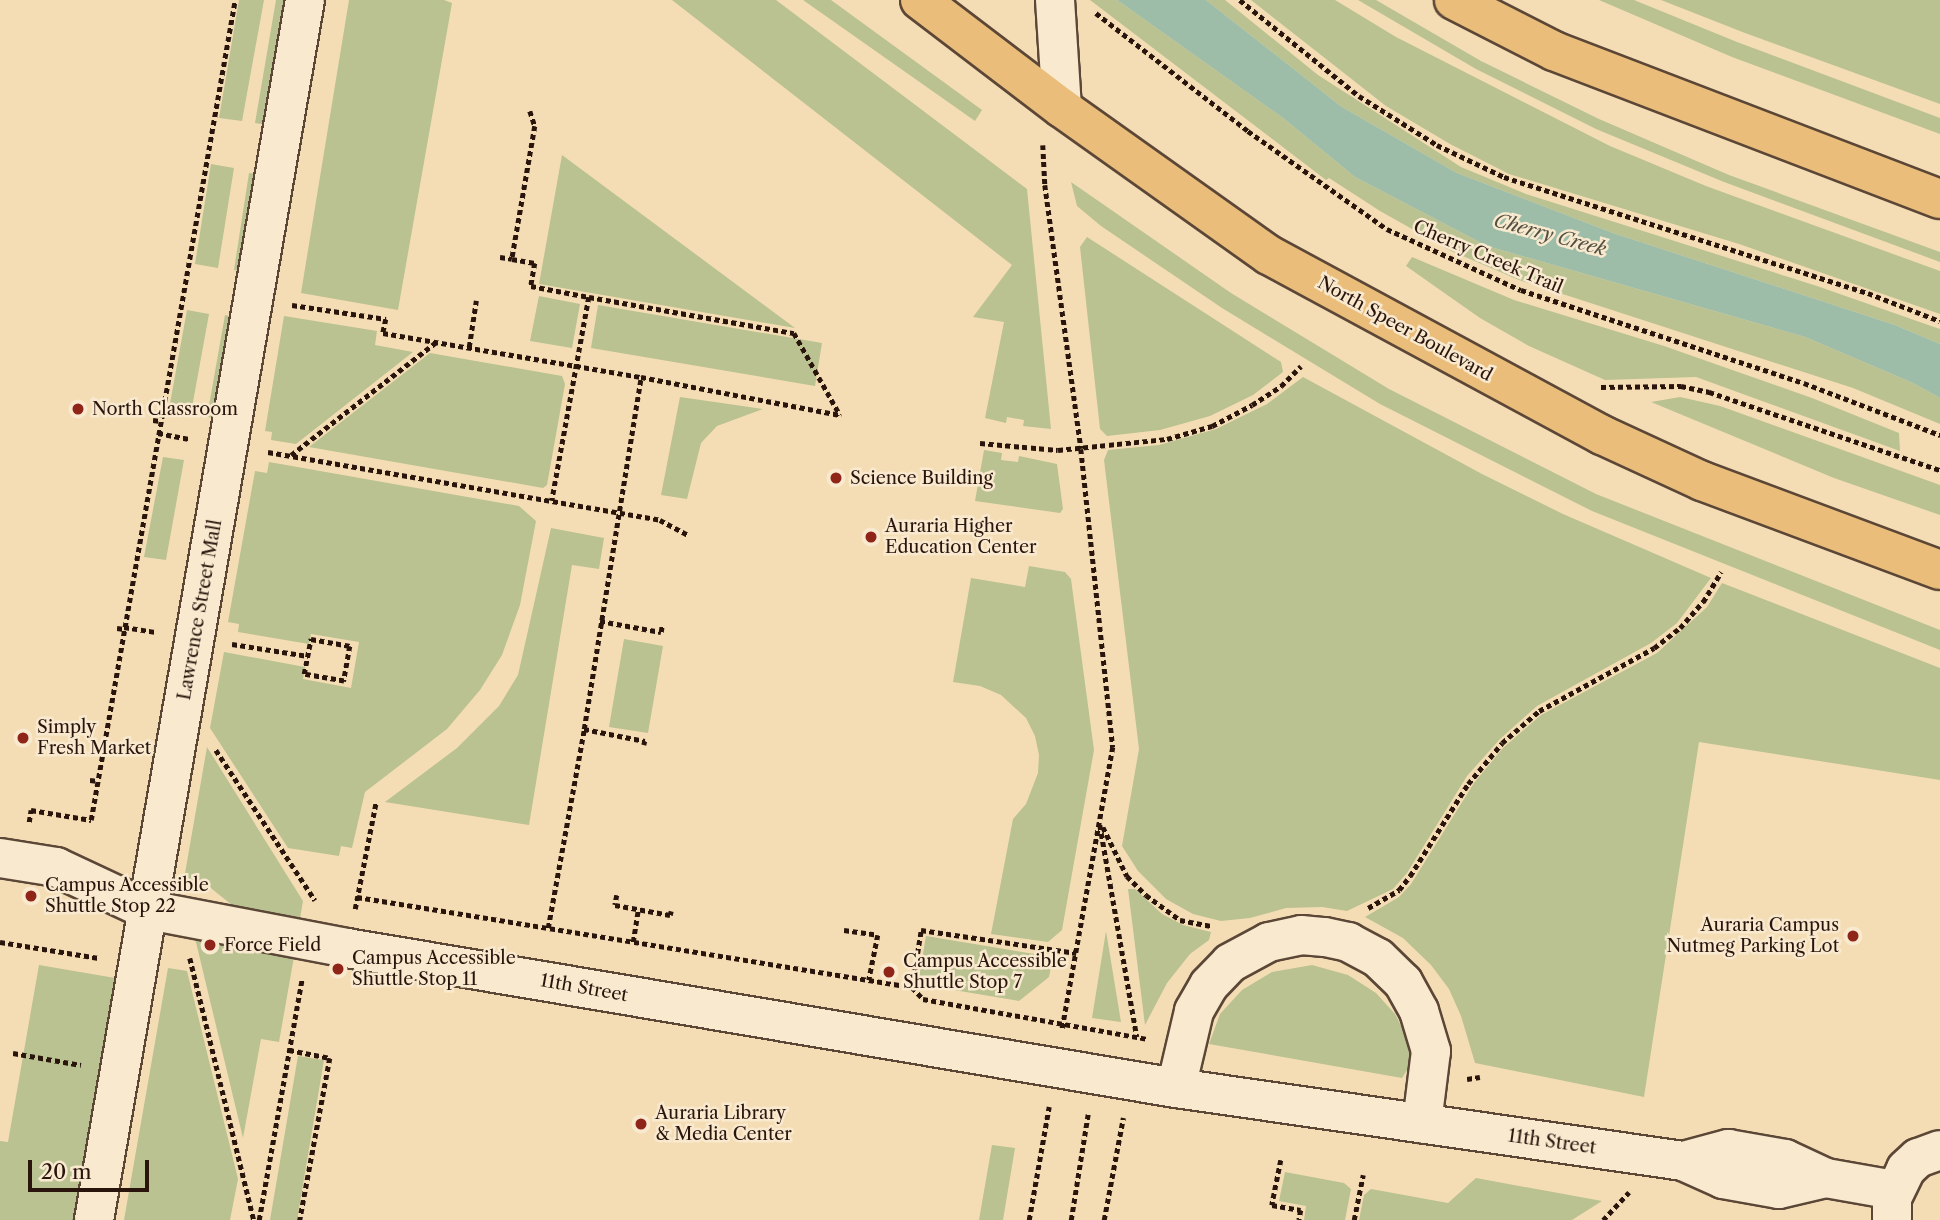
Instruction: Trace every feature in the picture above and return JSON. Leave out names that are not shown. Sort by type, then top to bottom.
[{"type":"main road","name":"North Speer Boulevard","points":[[920,0],[1062,108],[1269,255],[1571,420],[1702,481],[1940,570]]},
{"type":"main road","points":[[1454,0],[1554,51],[1940,199]]},
{"type":"street","name":"Lawrence Street Mall","points":[[94,1220],[138,965],[164,913],[184,701],[305,0]]},
{"type":"street","points":[[1062,108],[1067,14]]},
{"type":"street","name":"11th Street","points":[[26,862],[164,913],[347,948],[1058,1051],[1129,1080],[1176,1088],[1683,1161],[1728,1149],[1785,1159],[1893,1205]]},
{"type":"street","points":[[1176,1088],[1194,1011],[1209,985],[1230,963],[1269,942],[1301,935],[1325,937],[1348,942],[1378,958],[1403,982],[1419,1011],[1431,1051],[1422,1123]]},
{"type":"street","points":[[1893,1205],[1906,1169],[1938,1140]]},
{"type":"path","points":[[26,862],[31,810],[91,820],[235,0]]},
{"type":"path","points":[[1240,0],[1359,96],[1437,145],[1504,177],[1868,293],[1940,321]]},
{"type":"path","name":"Cherry Creek Trail","points":[[1067,14],[1259,139],[1387,229],[1521,290],[1804,383],[1940,435]]},
{"type":"path","points":[[512,259],[535,126],[530,111]]},
{"type":"path","points":[[206,120],[213,122]]},
{"type":"path","points":[[204,130],[211,131]]},
{"type":"path","points":[[203,139],[210,140]]},
{"type":"path","points":[[1029,1220],[1113,747],[1081,449],[1045,185]]},
{"type":"path","points":[[253,299],[386,320],[383,333],[841,415],[794,333],[528,286],[535,263],[500,257]]},
{"type":"path","points":[[180,267],[187,268]]},
{"type":"path","points":[[179,276],[186,277]]},
{"type":"path","points":[[177,285],[184,286]]},
{"type":"path","points":[[552,501],[589,296]]},
{"type":"path","points":[[469,347],[476,301]]},
{"type":"path","points":[[291,456],[436,342]]},
{"type":"path","points":[[980,443],[1081,449],[1167,439],[1212,426],[1252,405],[1281,386],[1301,366]]},
{"type":"path","points":[[548,928],[584,729],[640,377]]},
{"type":"path","points":[[1601,387],[1681,386],[1709,392],[1940,470]]},
{"type":"path","points":[[155,411],[162,412]]},
{"type":"path","points":[[153,420],[160,421]]},
{"type":"path","points":[[152,429],[158,430]]},
{"type":"path","points":[[228,445],[660,520],[688,535]]},
{"type":"path","points":[[1366,909],[1399,890],[1468,784],[1502,743],[1539,710],[1626,664],[1680,628],[1703,602],[1721,572]]},
{"type":"path","points":[[120,606],[127,607]]},
{"type":"path","points":[[118,618],[125,619]]},
{"type":"path","points":[[600,621],[661,632],[662,625]]},
{"type":"path","points":[[117,628],[124,629]]},
{"type":"path","points":[[195,638],[308,656]]},
{"type":"path","points":[[311,639],[351,646],[344,681],[304,674],[308,656],[311,639]]},
{"type":"path","points":[[109,670],[116,671]]},
{"type":"path","points":[[184,701],[347,948]]},
{"type":"path","points":[[103,706],[110,708]]},
{"type":"path","points":[[584,729],[645,741],[644,745]]},
{"type":"path","points":[[97,742],[104,744]]},
{"type":"path","points":[[90,779],[97,781]]},
{"type":"path","points":[[347,948],[376,802]]},
{"type":"path","points":[[1100,820],[1127,876],[1146,895],[1180,920],[1220,927]]},
{"type":"path","points":[[1100,820],[1137,1037],[1104,1220]]},
{"type":"path","points":[[617,895],[615,905],[670,915],[671,911]]},
{"type":"path","points":[[357,897],[912,987],[921,930],[1076,953]]},
{"type":"path","points":[[633,942],[638,910]]},
{"type":"path","points":[[164,913],[254,1220]]},
{"type":"path","points":[[844,930],[878,936],[869,980]]},
{"type":"path","points":[[259,1220],[309,940]]},
{"type":"path","points":[[0,942],[138,965]]},
{"type":"path","points":[[289,1050],[330,1058],[300,1220]]},
{"type":"path","points":[[13,1053],[120,1072]]},
{"type":"path","points":[[1071,1220],[1089,1108]]},
{"type":"path","points":[[1281,1160],[1272,1205],[1301,1210],[1299,1220]]},
{"type":"path","points":[[1354,1220],[1363,1175]]},
{"type":"path","points":[[1603,1220],[1629,1192]]},
{"type":"shaded area","points":[[239,0],[264,0],[242,121],[219,118]]},
{"type":"shaded area","points":[[276,0],[295,0],[273,126],[255,123]]},
{"type":"shaded area","points":[[349,0],[444,0],[452,3],[398,310],[301,293]]},
{"type":"shaded area","points":[[672,0],[776,0],[1027,189],[1051,429],[1023,426],[1024,420],[1007,417],[1006,423],[985,418],[1004,322],[973,317],[1012,265]]},
{"type":"shaded area","points":[[803,0],[831,0],[982,110],[975,121]]},
{"type":"shaded area","points":[[1090,0],[1117,0],[1283,118],[1355,177],[1487,246],[1805,337],[1913,383],[1940,398],[1940,424],[1853,388],[1519,280],[1451,251],[1380,211],[1329,178],[1326,180]]},
{"type":"shaded area","points":[[1206,0],[1225,0],[1318,75],[1461,167],[1526,194],[1817,286],[1940,329],[1940,344],[1895,325],[1613,233],[1457,173],[1342,107]]},
{"type":"shaded area","points":[[1251,0],[1335,0],[1396,37],[1610,146],[1706,186],[1940,271],[1940,314],[1739,244],[1509,174],[1450,144],[1386,106]]},
{"type":"shaded area","points":[[1358,0],[1376,0],[1481,61],[1599,119],[1729,175],[1940,252],[1940,262],[1724,182],[1596,129],[1476,69]]},
{"type":"shaded area","points":[[1599,0],[1634,0],[1737,42],[1940,118],[1940,134],[1732,57]]},
{"type":"shaded area","points":[[1661,0],[1940,0],[1940,104],[1745,33]]},
{"type":"shaded area","points":[[562,155],[795,328],[539,284]]},
{"type":"shaded area","points":[[211,164],[234,168],[218,268],[195,264]]},
{"type":"shaded area","points":[[249,173],[264,175],[249,272],[234,270]]},
{"type":"shaded area","points":[[1071,182],[1231,293],[1389,389],[1596,494],[1940,630],[1940,650],[1592,511],[1380,404],[1222,308],[1101,226],[1077,206]]},
{"type":"shaded area","points":[[1087,237],[1281,362],[1283,372],[1253,395],[1210,416],[1160,430],[1107,436],[1100,429],[1080,247]]},
{"type":"shaded area","points":[[1412,257],[1514,300],[1664,346],[1812,398],[1899,433],[1900,451],[1696,377],[1605,380],[1529,346],[1480,318],[1406,266]]},
{"type":"shaded area","points":[[539,296],[580,304],[572,348],[530,341]]},
{"type":"shaded area","points":[[598,305],[822,343],[815,386],[591,348]]},
{"type":"shaded area","points":[[187,310],[209,314],[191,413],[169,409]]},
{"type":"shaded area","points":[[225,315],[241,319],[223,419],[207,417]]},
{"type":"shaded area","points":[[284,316],[377,331],[375,345],[413,352],[296,444],[271,440],[272,432],[265,431]]},
{"type":"shaded area","points":[[430,353],[562,376],[565,384],[547,485],[543,488],[309,447]]},
{"type":"shaded area","points":[[1303,377],[1482,474],[1563,514],[1711,578],[1677,623],[1651,643],[1537,706],[1500,739],[1467,776],[1407,873],[1393,889],[1347,911],[1322,907],[1286,908],[1250,918],[1221,921],[1193,914],[1166,899],[1138,871],[1122,846],[1139,749],[1104,460],[1108,450],[1159,445],[1216,429],[1267,404]]},
{"type":"shaded area","points":[[680,397],[763,409],[717,426],[701,443],[687,499],[661,495]]},
{"type":"shaded area","points":[[1680,397],[1720,406],[1940,485],[1940,515],[1834,478],[1651,402]]},
{"type":"shaded area","points":[[984,450],[1002,453],[1001,460],[1018,462],[1019,456],[1057,464],[1063,509],[1060,513],[975,501]]},
{"type":"shaded area","points":[[163,457],[184,460],[166,560],[144,557]]},
{"type":"shaded area","points":[[269,462],[519,506],[536,521],[520,605],[502,655],[480,690],[447,729],[365,792],[352,848],[341,846],[339,856],[288,848],[210,728],[224,652],[305,667],[303,679],[351,688],[359,642],[311,634],[309,644],[238,632],[239,624],[228,622],[255,471],[267,473]]},
{"type":"shaded area","points":[[551,528],[604,538],[599,569],[572,565],[529,825],[385,802],[457,748],[499,706],[518,675]]},
{"type":"shaded area","points":[[1029,566],[1065,572],[1071,579],[1094,750],[1062,930],[1048,942],[991,934],[1013,819],[1026,804],[1038,773],[1039,755],[1035,736],[1026,718],[1001,695],[980,686],[953,682],[971,578],[1025,587]]},
{"type":"shaded area","points":[[1722,583],[1940,668],[1940,780],[1699,742],[1644,1097],[1475,1063],[1461,1016],[1449,989],[1431,965],[1403,938],[1365,917],[1399,897],[1411,884],[1474,783],[1503,748],[1541,715],[1657,653],[1707,607]]},
{"type":"shaded area","points":[[624,639],[663,646],[648,733],[609,727]]},
{"type":"shaded area","points":[[207,747],[303,901],[299,924],[237,909],[207,885],[184,879]]},
{"type":"shaded area","points":[[1128,889],[1135,889],[1162,914],[1183,925],[1211,932],[1209,940],[1190,954],[1167,983],[1145,1025]]},
{"type":"shaded area","points":[[1106,931],[1121,1022],[1092,1018]]},
{"type":"shaded area","points":[[194,934],[295,951],[279,1042],[261,1039],[243,1138]]},
{"type":"shaded area","points":[[926,936],[1053,957],[1049,977],[1019,1001],[918,984]]},
{"type":"shaded area","points":[[39,965],[121,979],[79,1220],[0,1220],[0,1141],[8,1142]]},
{"type":"shaded area","points":[[1312,965],[1348,975],[1376,993],[1395,1014],[1406,1035],[1411,1064],[1402,1078],[1209,1044],[1220,1014],[1242,990],[1272,972]]},
{"type":"shaded area","points":[[168,968],[187,971],[238,1179],[230,1220],[124,1220]]},
{"type":"shaded area","points":[[298,1056],[324,1060],[297,1220],[270,1220]]},
{"type":"shaded area","points":[[992,1145],[1015,1148],[1003,1220],[979,1220]]},
{"type":"shaded area","points":[[1285,1172],[1344,1183],[1351,1189],[1345,1220],[1304,1220],[1306,1206],[1279,1201]]},
{"type":"shaded area","points":[[1476,1178],[1602,1201],[1572,1220],[1359,1220],[1364,1195],[1371,1189],[1448,1203]]},
{"type":"water","name":"Cherry Creek","points":[[1117,0],[1206,0],[1342,107],[1457,173],[1613,233],[1895,325],[1940,344],[1940,398],[1913,383],[1805,337],[1487,246],[1355,177],[1283,118]]},
{"type":"place","name":"North Classroom","points":[[78,409]]},
{"type":"place","name":"Science Building","points":[[836,478]]},
{"type":"place","name":"Auraria Higher Education Center","points":[[871,537]]},
{"type":"place","name":"Simply Fresh Market","points":[[23,738]]},
{"type":"place","name":"Campus Accessible Shuttle Stop 22","points":[[31,896]]},
{"type":"place","name":"Auraria Campus Nutmeg Parking Lot","points":[[1853,936]]},
{"type":"place","name":"Force Field","points":[[210,945]]},
{"type":"place","name":"Campus Accessible Shuttle Stop 11","points":[[338,969]]},
{"type":"place","name":"Campus Accessible Shuttle Stop 7","points":[[889,972]]},
{"type":"place","name":"Auraria Library & Media Center","points":[[641,1124]]}]
